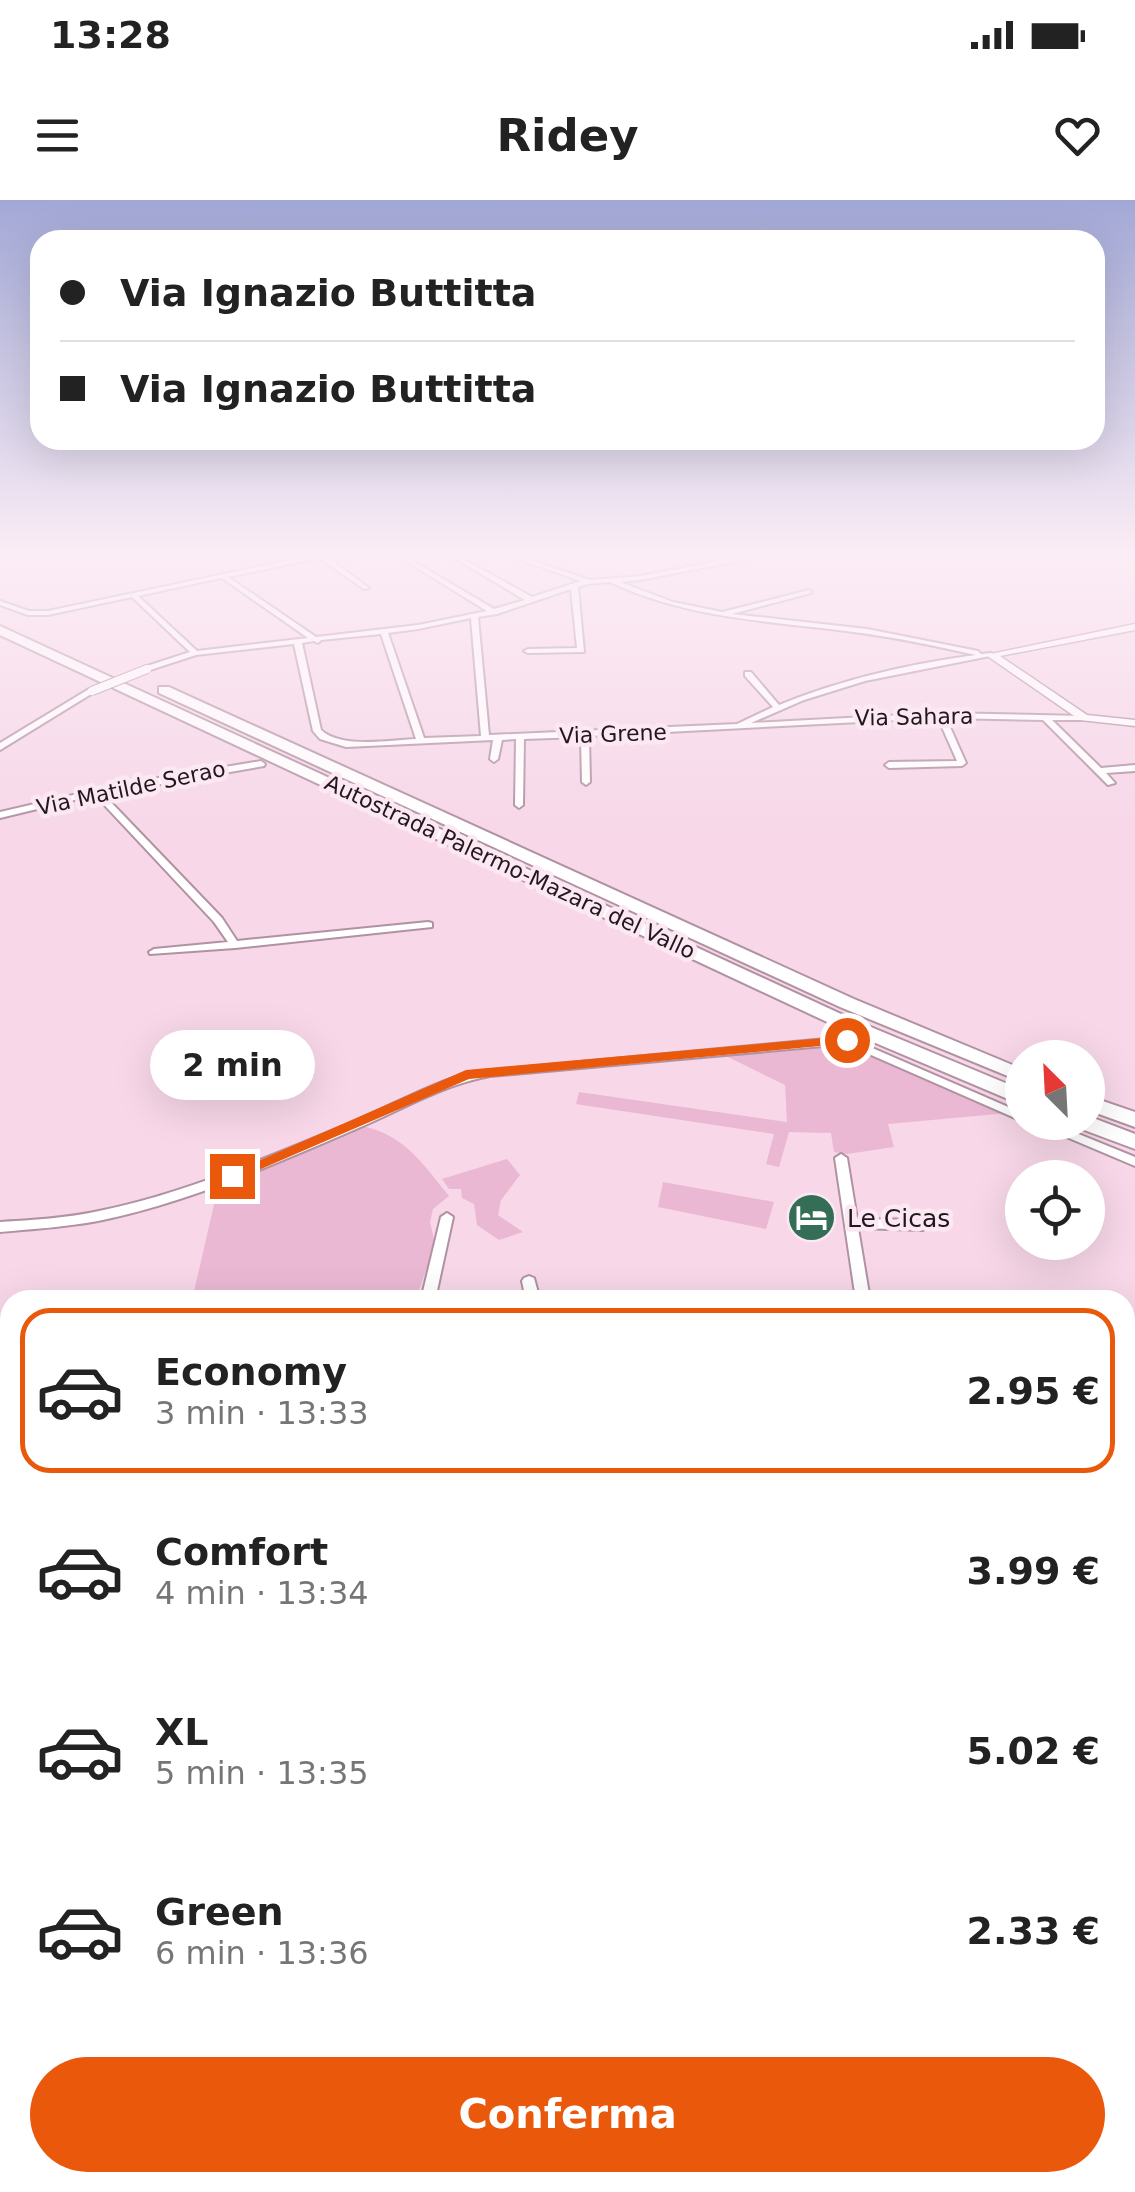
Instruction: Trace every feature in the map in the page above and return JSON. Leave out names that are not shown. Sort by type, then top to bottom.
[{"type":"highway","name":"Autostrada Palermo-Mazara del Vallo","points":[[39,648],[829,1016],[1005,1091]]},
{"type":"highway","name":"Autostrada Palermo-Mazara del Vallo","points":[[70,648],[847,1003],[1005,1069]]},
{"type":"highway","points":[[1105,1109],[1135,1120]]},
{"type":"highway","points":[[1105,1130],[1135,1142]]},
{"type":"street","points":[[191,648],[195,652]]},
{"type":"street","points":[[0,747],[92,692],[195,652],[241,648]]},
{"type":"street","name":"Via Grene","points":[[299,648],[317,731],[323,737],[346,744],[739,726],[778,708],[888,670],[991,655]]},
{"type":"street","points":[[389,648],[421,741]]},
{"type":"street","points":[[477,648],[485,739]]},
{"type":"street","points":[[528,651],[581,648]]},
{"type":"street","points":[[956,648],[991,655],[1027,648]]},
{"type":"street","points":[[991,655],[1084,718],[1135,723]]},
{"type":"street","points":[[748,674],[778,708]]},
{"type":"street","points":[[889,766],[962,763],[941,715]]},
{"type":"street","name":"Via Sahara","points":[[745,726],[941,715],[1084,718]]},
{"type":"street","points":[[1045,716],[1111,783]]},
{"type":"street","points":[[585,735],[586,782]]},
{"type":"street","points":[[494,759],[498,738]]},
{"type":"street","points":[[518,805],[520,738]]},
{"type":"street","name":"Via Matilde Serao","points":[[0,815],[261,764]]},
{"type":"street","points":[[1099,771],[1135,768]]},
{"type":"street","points":[[98,793],[218,920],[235,946]]},
{"type":"street","points":[[154,952],[428,924]]},
{"type":"street","points":[[0,1227],[92,1220],[166,1202],[466,1075],[847,1040],[1005,1110]]},
{"type":"street","points":[[1081,1140],[1135,1162]]},
{"type":"street","points":[[841,1158],[861,1290]]},
{"type":"street","points":[[430,1290],[446,1217]]},
{"type":"street","points":[[851,1223],[924,1225]]},
{"type":"street","points":[[529,1282],[531,1290]]},
{"type":"shaded area","points":[[839,1043],[1005,1113],[888,1124],[894,1147],[847,1154],[834,1152],[831,1133],[789,1132],[779,1167],[766,1164],[774,1134],[576,1104],[579,1092],[787,1122],[785,1085],[722,1054]]},
{"type":"shaded area","points":[[362,1126],[402,1144],[449,1196],[433,1209],[430,1222],[435,1244],[419,1290],[194,1290],[219,1183]]},
{"type":"shaded area","points":[[507,1159],[520,1175],[501,1200],[498,1215],[523,1232],[499,1240],[477,1225],[474,1204],[462,1198],[461,1189],[449,1189],[442,1179]]},
{"type":"shaded area","points":[[663,1182],[774,1202],[766,1229],[658,1207]]},
{"type":"building","points":[[829,1206],[830,1217],[799,1217],[797,1207]]},
{"type":"place","name":"Le Cicas","points":[[812,1218]]},
{"type":"route","points":[[232,1176],[466,1075],[847,1040]]}]
